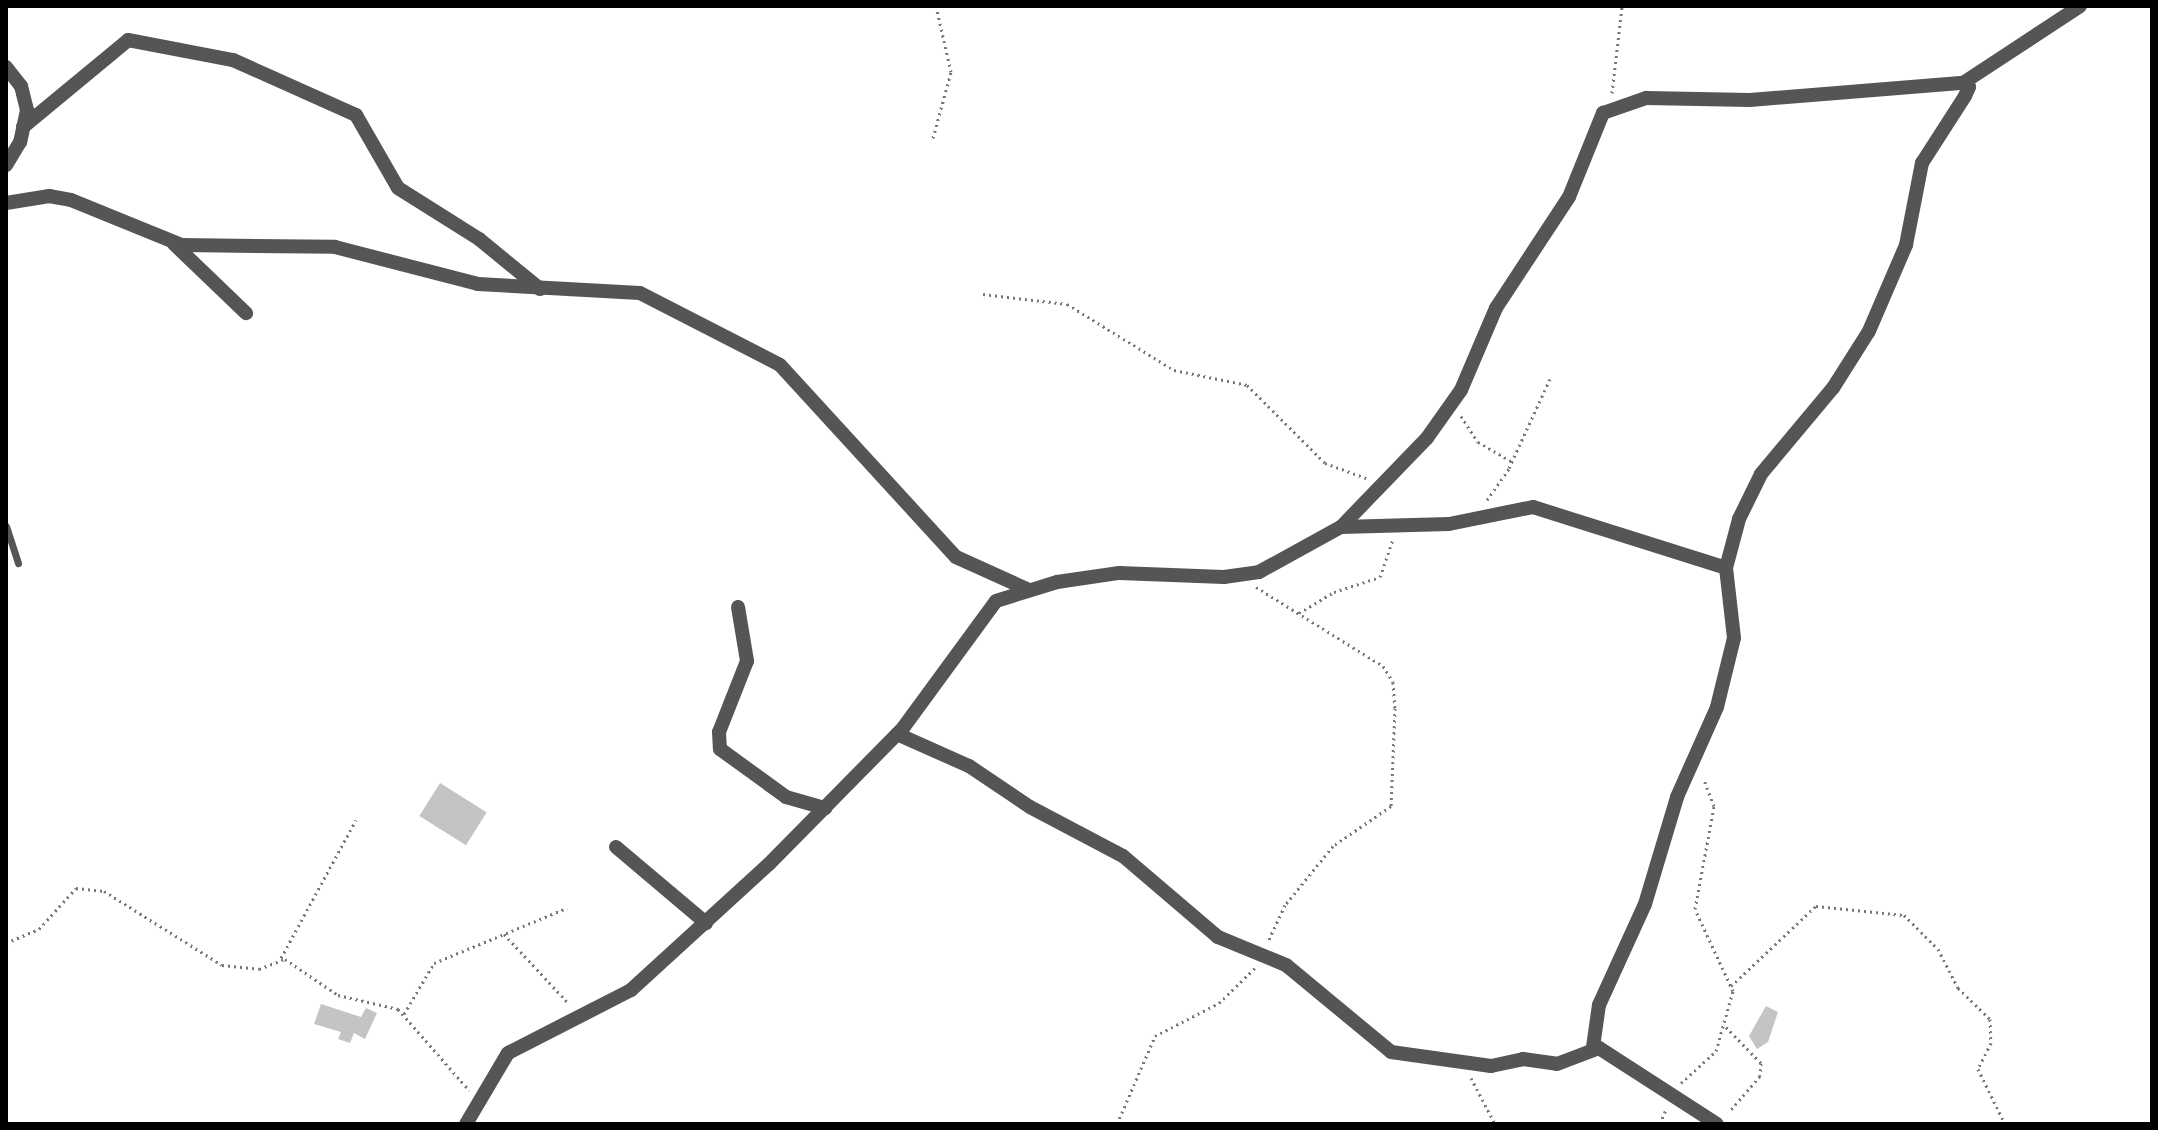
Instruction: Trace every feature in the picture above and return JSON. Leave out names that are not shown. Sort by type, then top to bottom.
[{"type":"street","points":[[466,1124],[508,1053],[631,990],[706,923],[825,808],[897,734],[971,627],[996,601],[1027,590],[1119,573],[1236,575],[1274,567],[1341,527],[1379,489],[1457,396],[1496,308],[1569,197],[1603,113],[1646,98],[1750,100],[1963,83],[2080,6]]},
{"type":"street","points":[[6,165],[23,127],[128,40],[233,60],[356,115],[398,188],[479,239],[540,289]]},
{"type":"street","points":[[6,67],[21,86],[23,127]]},
{"type":"street","points":[[1593,1047],[1599,1005],[1645,904],[1692,764],[1715,715],[1733,646],[1726,568],[1739,519],[1761,474],[1833,388],[1869,331],[1904,252],[1922,163],[1965,96],[1969,87],[1963,83]]},
{"type":"street","points":[[6,203],[49,196],[71,200],[171,242],[246,313]]},
{"type":"street","points":[[171,242],[335,247],[478,284],[640,293],[752,348],[801,383],[956,557],[1027,590]]},
{"type":"street","points":[[1341,527],[1459,523],[1533,507],[1726,568]]},
{"type":"street","points":[[738,607],[749,641],[747,661],[719,732],[720,749],[786,797],[825,808]]},
{"type":"street","points":[[897,734],[969,766],[1030,807],[1089,835],[1152,877],[1218,937],[1268,955],[1391,1052],[1467,1065],[1523,1059],[1557,1064],[1593,1047]]},
{"type":"street","points":[[616,847],[706,923]]},
{"type":"street","points":[[1593,1047],[1672,1091],[1717,1124]]},
{"type":"lane","points":[[6,526],[18,563]]},
{"type":"path","points":[[933,138],[951,72],[936,6]]},
{"type":"path","points":[[1603,113],[1611,96],[1622,6]]},
{"type":"path","points":[[983,294],[1067,304],[1174,370],[1247,385],[1325,463],[1374,481],[1379,489]]},
{"type":"path","points":[[1459,523],[1487,500],[1512,462],[1550,379]]},
{"type":"path","points":[[1457,396],[1466,429],[1512,462]]},
{"type":"path","points":[[1299,613],[1334,592],[1380,577],[1397,525]]},
{"type":"path","points":[[1125,1124],[1118,1122],[1155,1036],[1219,1003],[1268,955],[1285,905],[1345,833],[1391,806],[1394,788],[1391,676],[1299,613],[1236,575]]},
{"type":"path","points":[[1672,1091],[1716,1051],[1726,1027],[1731,986],[1695,909],[1713,794],[1692,764]]},
{"type":"path","points":[[6,943],[39,929],[76,888],[91,887],[222,965],[259,969],[281,958],[356,820]]},
{"type":"path","points":[[1731,986],[1816,906],[1904,915],[1938,949],[1958,988],[1990,1019],[1991,1043],[1978,1069],[2005,1124]]},
{"type":"path","points":[[404,1014],[434,963],[567,908]]},
{"type":"path","points":[[504,934],[567,999],[575,1018]]},
{"type":"path","points":[[281,958],[338,995],[404,1014],[478,1101]]},
{"type":"path","points":[[1726,1027],[1761,1063],[1760,1076],[1731,1106],[1726,1124]]},
{"type":"path","points":[[1467,1065],[1495,1124]]},
{"type":"building","points":[[440,783],[487,812],[466,845],[419,816]]},
{"type":"building","points":[[321,1004],[361,1017],[366,1008],[377,1013],[365,1039],[354,1033],[350,1043],[338,1039],[341,1032],[314,1024]]},
{"type":"building","points":[[1766,1006],[1778,1012],[1768,1042],[1757,1049],[1749,1036]]}]
